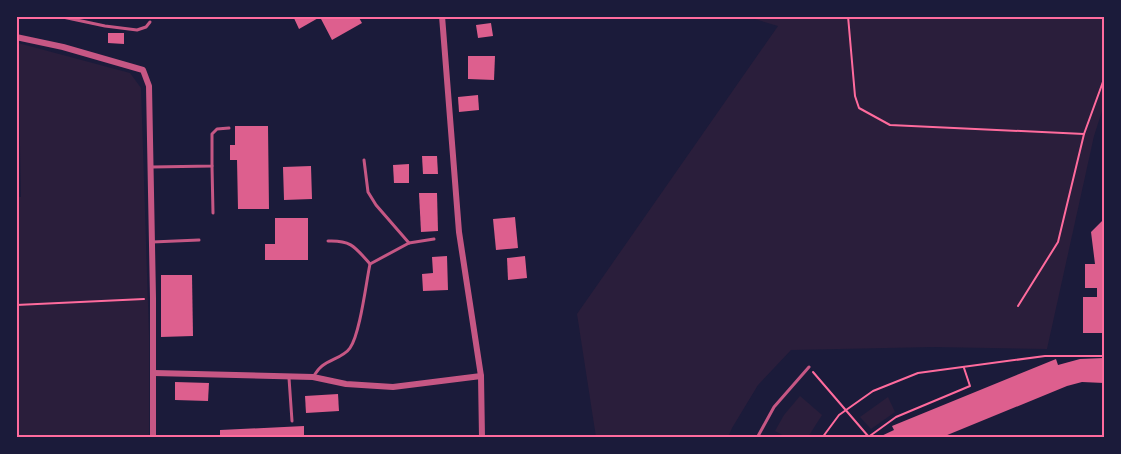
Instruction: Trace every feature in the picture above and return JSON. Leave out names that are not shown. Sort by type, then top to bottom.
[{"type":"street","points":[[442,16],[459,232],[481,376],[482,438]]},
{"type":"street","points":[[16,37],[63,47],[142,70],[149,86],[153,438]]},
{"type":"street","points":[[154,373],[313,377],[346,384],[393,387],[481,376]]},
{"type":"lane","points":[[58,16],[137,30],[146,27],[150,22]]},
{"type":"lane","points":[[213,213],[212,134],[217,129],[229,128]]},
{"type":"lane","points":[[364,160],[368,192],[376,205],[409,243]]},
{"type":"lane","points":[[150,167],[212,166]]},
{"type":"lane","points":[[369,264],[409,243],[434,239]]},
{"type":"lane","points":[[152,242],[199,240]]},
{"type":"lane","points":[[313,377],[320,367],[340,357],[350,348],[357,332],[369,264],[356,248],[341,240],[328,240]]},
{"type":"lane","points":[[757,438],[774,407],[809,367]]},
{"type":"lane","points":[[289,376],[292,421]]},
{"type":"path","points":[[848,16],[855,96],[859,108],[890,125],[1084,134]]},
{"type":"path","points":[[1018,306],[1058,242],[1084,134],[1104,79]]},
{"type":"path","points":[[16,305],[153,298]]},
{"type":"path","points":[[822,438],[839,415],[873,391],[918,373],[1045,356],[1104,356]]},
{"type":"path","points":[[809,367],[868,437],[896,417],[970,386],[963,367]]},
{"type":"shaded area","points":[[748,17],[1104,17],[1104,105],[1094,136],[1047,349],[933,347],[791,350],[758,385],[728,437],[596,437],[577,314],[778,26]]},
{"type":"shaded area","points":[[18,43],[130,73],[141,88],[149,335],[149,437],[17,437],[16,197],[21,197]]},
{"type":"shaded area","points":[[800,396],[822,415],[808,437],[786,437],[775,431],[784,415]]},
{"type":"shaded area","points":[[888,397],[895,412],[871,429],[860,417]]},
{"type":"building","points":[[293,16],[358,16],[362,23],[332,40],[320,17],[299,29]]},
{"type":"building","points":[[491,23],[493,36],[478,38],[476,25]]},
{"type":"building","points":[[108,33],[124,33],[124,44],[108,43]]},
{"type":"building","points":[[468,56],[495,56],[494,80],[468,79]]},
{"type":"building","points":[[478,95],[479,110],[459,112],[458,97]]},
{"type":"building","points":[[235,126],[268,126],[269,209],[238,209],[237,160],[230,160],[230,145],[235,145]]},
{"type":"building","points":[[422,156],[437,156],[438,174],[423,174]]},
{"type":"building","points":[[409,164],[409,183],[394,183],[393,165]]},
{"type":"building","points":[[311,166],[312,199],[284,200],[283,167]]},
{"type":"building","points":[[419,193],[437,193],[438,231],[421,232]]},
{"type":"building","points":[[515,217],[518,248],[496,250],[493,219]]},
{"type":"building","points":[[275,218],[308,218],[308,260],[265,260],[265,244],[275,244]]},
{"type":"building","points":[[1104,219],[1104,333],[1083,333],[1083,297],[1097,297],[1097,288],[1085,288],[1085,264],[1095,264],[1091,232]]},
{"type":"building","points":[[447,256],[448,290],[423,291],[422,274],[433,273],[432,257]]},
{"type":"building","points":[[525,256],[527,278],[508,280],[507,258]]},
{"type":"building","points":[[161,275],[192,275],[193,336],[161,337]]},
{"type":"building","points":[[1104,358],[1104,383],[1082,382],[1067,386],[940,438],[877,438],[894,430],[892,426],[1056,359],[1058,365],[1080,359]]},
{"type":"building","points":[[175,382],[209,383],[208,401],[175,400]]},
{"type":"building","points":[[338,394],[339,411],[306,413],[305,396]]},
{"type":"building","points":[[304,426],[304,438],[220,438],[220,430]]}]
